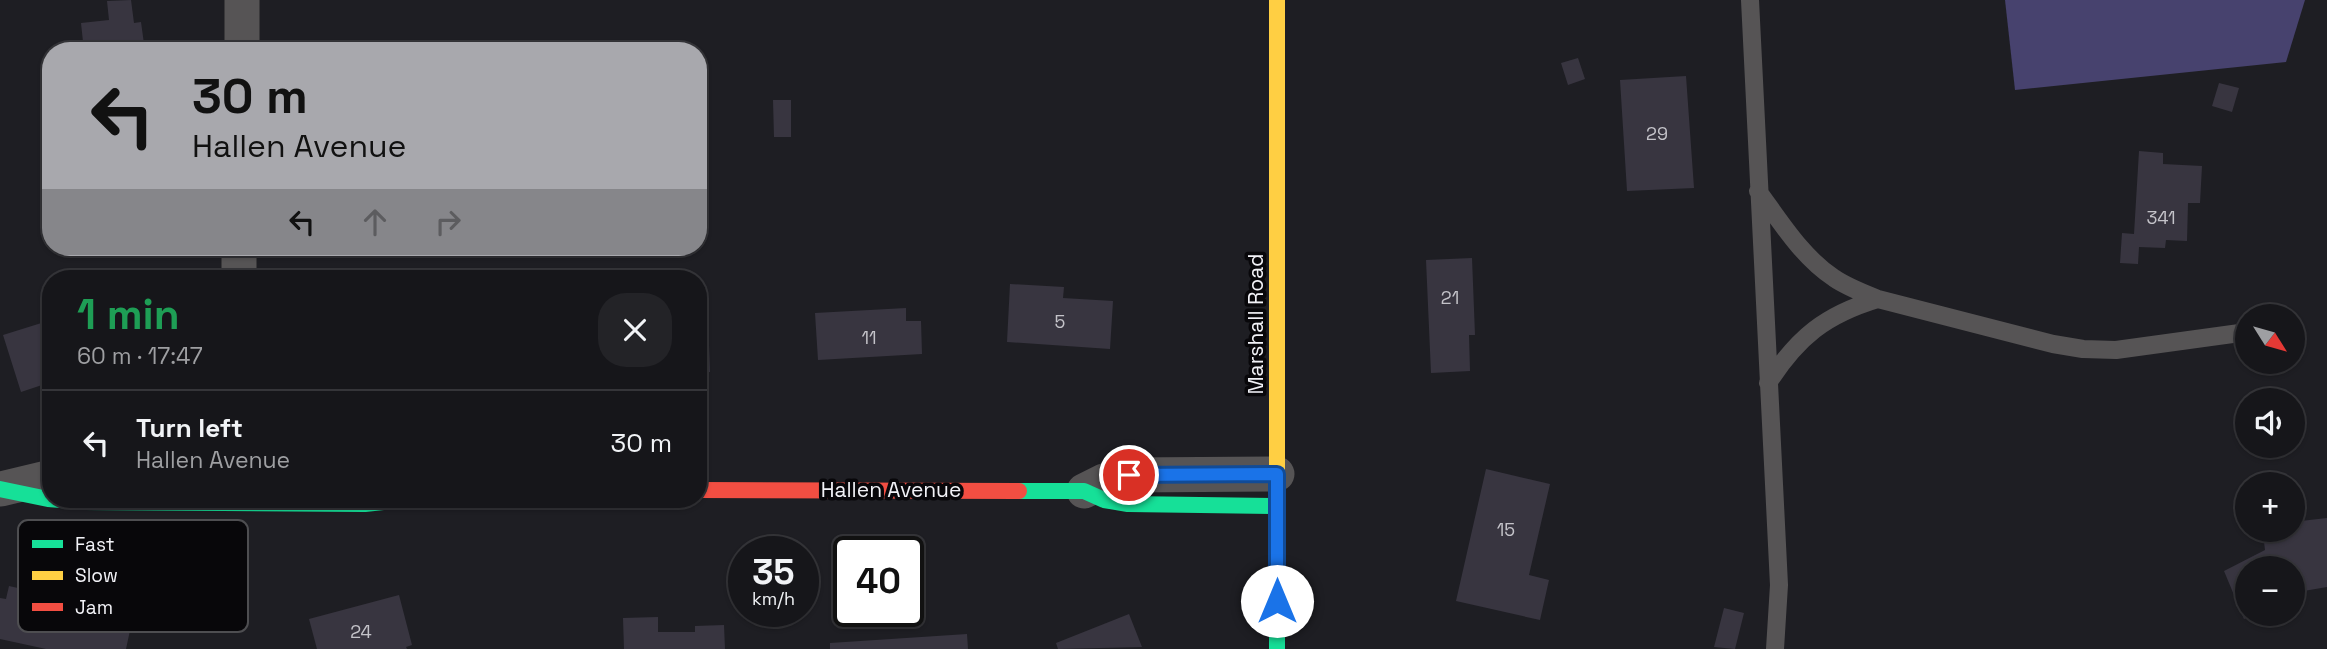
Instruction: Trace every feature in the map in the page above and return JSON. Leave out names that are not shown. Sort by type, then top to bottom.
[{"type":"street","points":[[242,0],[242,42]]},
{"type":"street","name":"Marshall Road","points":[[1277,0],[1278,649]]},
{"type":"street","name":"Hallen Avenue","points":[[707,490],[1084,491],[1104,481],[1129,475],[1277,490]]},
{"type":"street","points":[[1,489],[42,480]]},
{"type":"street","points":[[1,489],[42,496]]},
{"type":"lane","points":[[1750,0],[1779,585],[1776,649]]},
{"type":"lane","points":[[1758,191],[1787,230],[1825,270],[1856,291],[1878,299],[2053,344],[2083,349],[2116,350],[2235,334]]},
{"type":"lane","points":[[1768,383],[1793,350],[1830,317],[1878,299]]},
{"type":"shaded area","points":[[2005,0],[2305,0],[2286,62],[2015,90]]},
{"type":"building","points":[[131,0],[134,23],[141,22],[144,42],[83,42],[81,23],[109,20],[107,1]]},
{"type":"building","points":[[1578,58],[1585,79],[1568,85],[1561,63]]},
{"type":"building","points":[[1686,76],[1694,188],[1627,191],[1620,80]]},
{"type":"building","points":[[2219,83],[2239,88],[2232,112],[2212,106]]},
{"type":"building","points":[[773,100],[791,100],[791,137],[774,137]]},
{"type":"building","points":[[2139,151],[2163,153],[2163,164],[2202,166],[2200,203],[2188,203],[2187,241],[2166,240],[2165,248],[2139,247],[2138,264],[2120,263],[2122,233],[2134,234]]},
{"type":"building","points":[[1472,258],[1475,335],[1469,335],[1470,371],[1431,373],[1426,260]]},
{"type":"building","points":[[1010,284],[1064,287],[1063,298],[1113,301],[1110,349],[1007,342]]},
{"type":"building","points":[[906,308],[906,321],[921,321],[922,354],[818,360],[815,313]]},
{"type":"building","points":[[707,318],[708,318],[710,372],[707,372]]},
{"type":"building","points":[[42,323],[42,385],[21,392],[3,335]]},
{"type":"building","points":[[1486,469],[1550,484],[1529,575],[1549,580],[1540,620],[1456,601]]},
{"type":"building","points":[[2327,518],[2327,587],[2305,591],[2305,556],[2253,556],[2265,550],[2264,542],[2305,542],[2305,521]]},
{"type":"building","points":[[2235,565],[2235,597],[2224,571]]},
{"type":"building","points":[[9,586],[18,588],[18,632],[130,632],[126,649],[46,649],[0,639],[0,598],[6,599]]},
{"type":"building","points":[[399,595],[412,645],[406,647],[407,649],[317,649],[309,619]]},
{"type":"building","points":[[1724,608],[1744,613],[1735,649],[1714,647]]},
{"type":"building","points":[[1129,614],[1142,647],[1058,649],[1056,643]]},
{"type":"building","points":[[658,617],[658,632],[695,632],[695,626],[724,625],[725,649],[624,649],[623,618]]},
{"type":"building","points":[[967,634],[968,649],[830,649],[830,643]]},
{"type":"traffic: fast","points":[[0,489],[42,498]]},
{"type":"traffic: fast","points":[[1019,491],[1084,491],[1104,500],[1128,504],[1277,506]]},
{"type":"traffic: fast","points":[[1277,493],[1277,649]]},
{"type":"traffic: slow","points":[[1277,0],[1277,493]]},
{"type":"traffic: jam","points":[[707,490],[1019,491]]},
{"type":"route","points":[[1129,475],[1277,474],[1277,601]]}]
